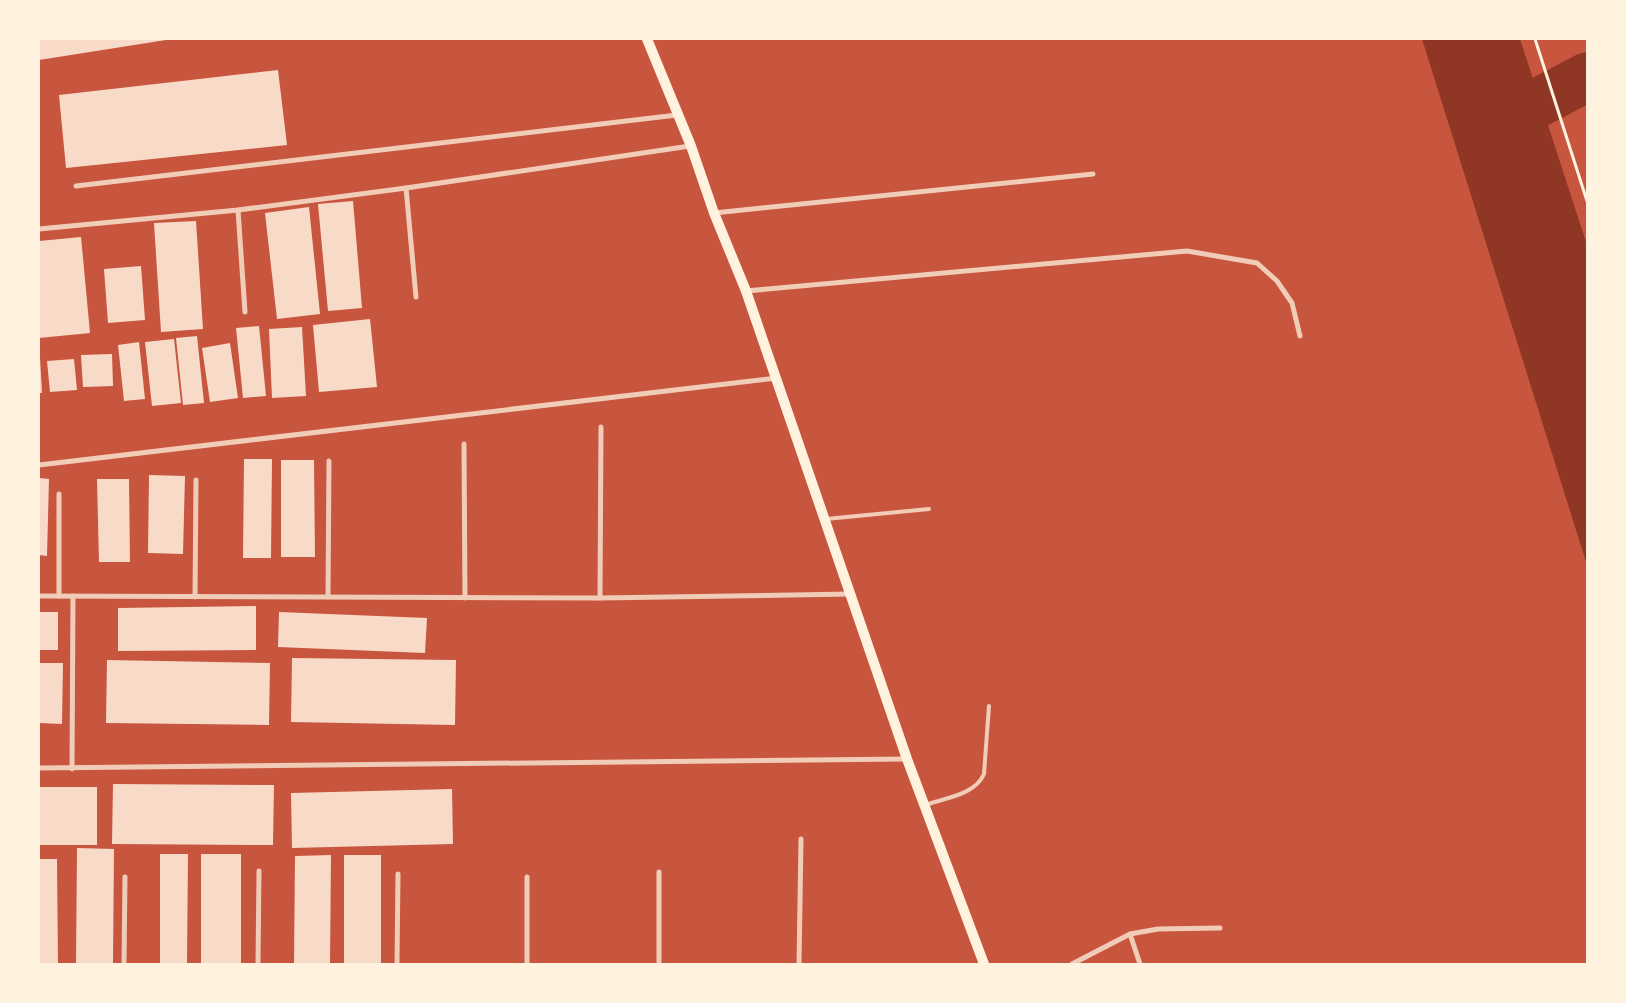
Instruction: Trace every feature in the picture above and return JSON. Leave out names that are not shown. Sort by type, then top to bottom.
[{"type":"main road","points":[[647,39],[691,146],[714,213],[746,291],[907,759],[984,964]]},
{"type":"street","points":[[76,186],[678,115]]},
{"type":"street","points":[[39,229],[238,210],[406,188],[691,146]]},
{"type":"street","points":[[714,213],[1093,174]]},
{"type":"street","points":[[406,188],[416,297]]},
{"type":"street","points":[[238,210],[245,312]]},
{"type":"street","points":[[746,291],[1187,251],[1257,263],[1276,281],[1292,303],[1300,336]]},
{"type":"street","points":[[39,465],[776,378]]},
{"type":"street","points":[[600,598],[601,427]]},
{"type":"street","points":[[464,444],[465,598]]},
{"type":"street","points":[[328,597],[329,460]]},
{"type":"street","points":[[195,597],[196,480]]},
{"type":"street","points":[[59,494],[59,596]]},
{"type":"street","points":[[39,596],[600,598],[851,594]]},
{"type":"street","points":[[72,769],[73,596]]},
{"type":"street","points":[[39,768],[907,759]]},
{"type":"street","points":[[799,964],[801,839]]},
{"type":"street","points":[[258,964],[259,871]]},
{"type":"street","points":[[659,872],[659,964]]},
{"type":"street","points":[[397,964],[398,874]]},
{"type":"street","points":[[527,876],[527,964]]},
{"type":"street","points":[[124,964],[125,877]]},
{"type":"street","points":[[1072,964],[1130,934],[1158,929],[1220,928]]},
{"type":"street","points":[[1130,934],[1140,964]]},
{"type":"lane","points":[[825,519],[928,509]]},
{"type":"lane","points":[[924,805],[971,789],[981,781],[984,774],[989,706]]},
{"type":"path","points":[[1535,39],[1587,201]]},
{"type":"shaded area","points":[[1422,39],[1520,39],[1587,245],[1587,565]]},
{"type":"building","points":[[39,39],[166,39],[166,40],[39,60]]},
{"type":"building","points":[[278,70],[287,145],[66,168],[59,95]]},
{"type":"building","points":[[353,201],[362,308],[328,311],[318,204]]},
{"type":"building","points":[[309,207],[320,314],[277,319],[265,213]]},
{"type":"building","points":[[196,221],[203,329],[161,332],[154,223]]},
{"type":"building","points":[[81,237],[90,333],[39,338],[39,241]]},
{"type":"building","points":[[141,266],[145,320],[108,323],[104,269]]},
{"type":"building","points":[[370,319],[377,387],[319,392],[313,325]]},
{"type":"building","points":[[259,326],[266,396],[243,398],[236,328]]},
{"type":"building","points":[[302,327],[306,396],[272,398],[269,329]]},
{"type":"building","points":[[197,336],[204,403],[183,405],[176,338]]},
{"type":"building","points":[[174,339],[181,403],[152,406],[145,342]]},
{"type":"building","points":[[139,342],[145,399],[124,401],[118,345]]},
{"type":"building","points":[[230,343],[238,398],[210,402],[202,348]]},
{"type":"building","points":[[112,354],[113,386],[83,387],[81,355]]},
{"type":"building","points":[[40,358],[42,393],[39,393]]},
{"type":"building","points":[[74,359],[77,390],[50,392],[47,361]]},
{"type":"building","points":[[244,459],[272,459],[271,558],[243,558]]},
{"type":"building","points":[[281,460],[314,460],[315,557],[281,557]]},
{"type":"building","points":[[149,475],[185,476],[183,554],[148,553]]},
{"type":"building","points":[[39,478],[49,479],[47,556],[39,555]]},
{"type":"building","points":[[97,479],[129,479],[130,562],[99,562]]},
{"type":"building","points":[[256,606],[256,650],[118,651],[118,608]]},
{"type":"building","points":[[39,612],[58,612],[58,650],[39,650]]},
{"type":"building","points":[[279,612],[427,618],[425,653],[278,647]]},
{"type":"building","points":[[292,658],[456,660],[455,725],[291,722]]},
{"type":"building","points":[[107,660],[270,663],[269,725],[106,723]]},
{"type":"building","points":[[39,663],[63,663],[62,724],[39,723]]},
{"type":"building","points":[[113,784],[274,785],[273,845],[112,844]]},
{"type":"building","points":[[39,787],[97,787],[97,845],[39,845]]},
{"type":"building","points":[[452,789],[453,844],[292,848],[291,793]]},
{"type":"building","points":[[77,848],[114,849],[113,964],[76,964]]},
{"type":"building","points":[[160,854],[188,854],[187,964],[160,964]]},
{"type":"building","points":[[201,854],[241,854],[241,964],[201,964]]},
{"type":"building","points":[[331,855],[330,964],[294,964],[295,856]]},
{"type":"building","points":[[344,855],[381,855],[381,964],[344,964]]},
{"type":"building","points":[[39,859],[57,859],[58,964],[39,964]]},
{"type":"waterway","points":[[1498,124],[1587,77]]}]
